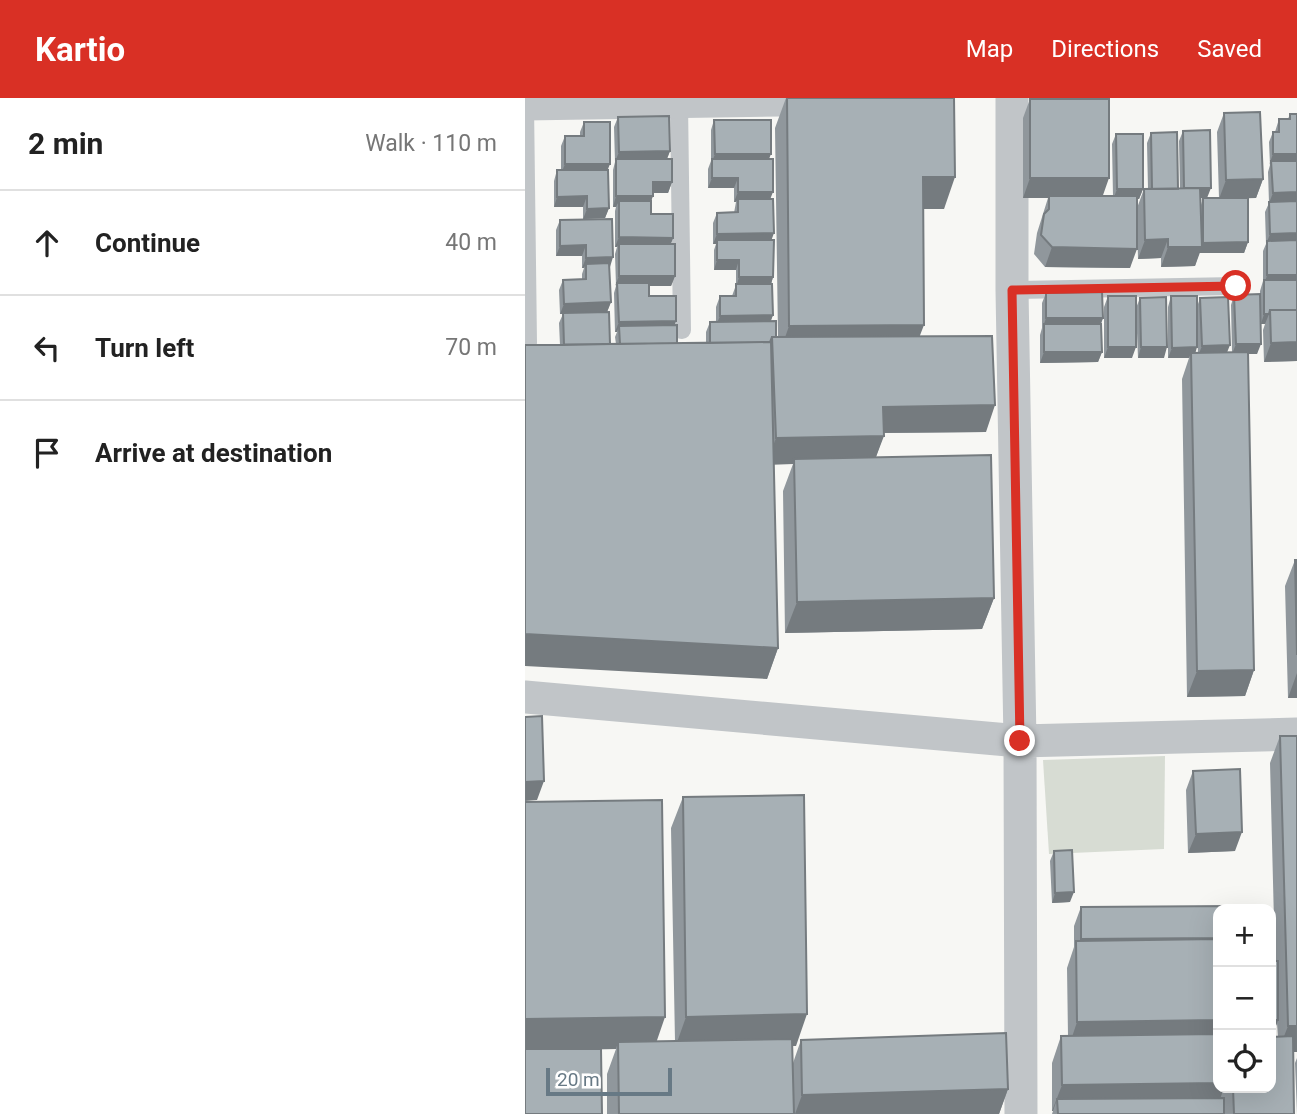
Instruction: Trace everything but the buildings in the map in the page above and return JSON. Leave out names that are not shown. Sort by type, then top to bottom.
[{"type":"street","points":[[525,104],[916,98]]},
{"type":"street","points":[[1012,98],[1012,290],[1020,741],[1021,1114]]},
{"type":"street","points":[[525,697],[1020,741],[1297,734]]},
{"type":"lane","points":[[679,102],[682,330]]},
{"type":"lane","points":[[525,104],[528,343]]},
{"type":"lane","points":[[1012,290],[1236,286]]},
{"type":"shaded area","points":[[1165,756],[1164,849],[1049,854],[1043,760]]},
{"type":"route","points":[[1020,741],[1012,290],[1236,286]]}]
